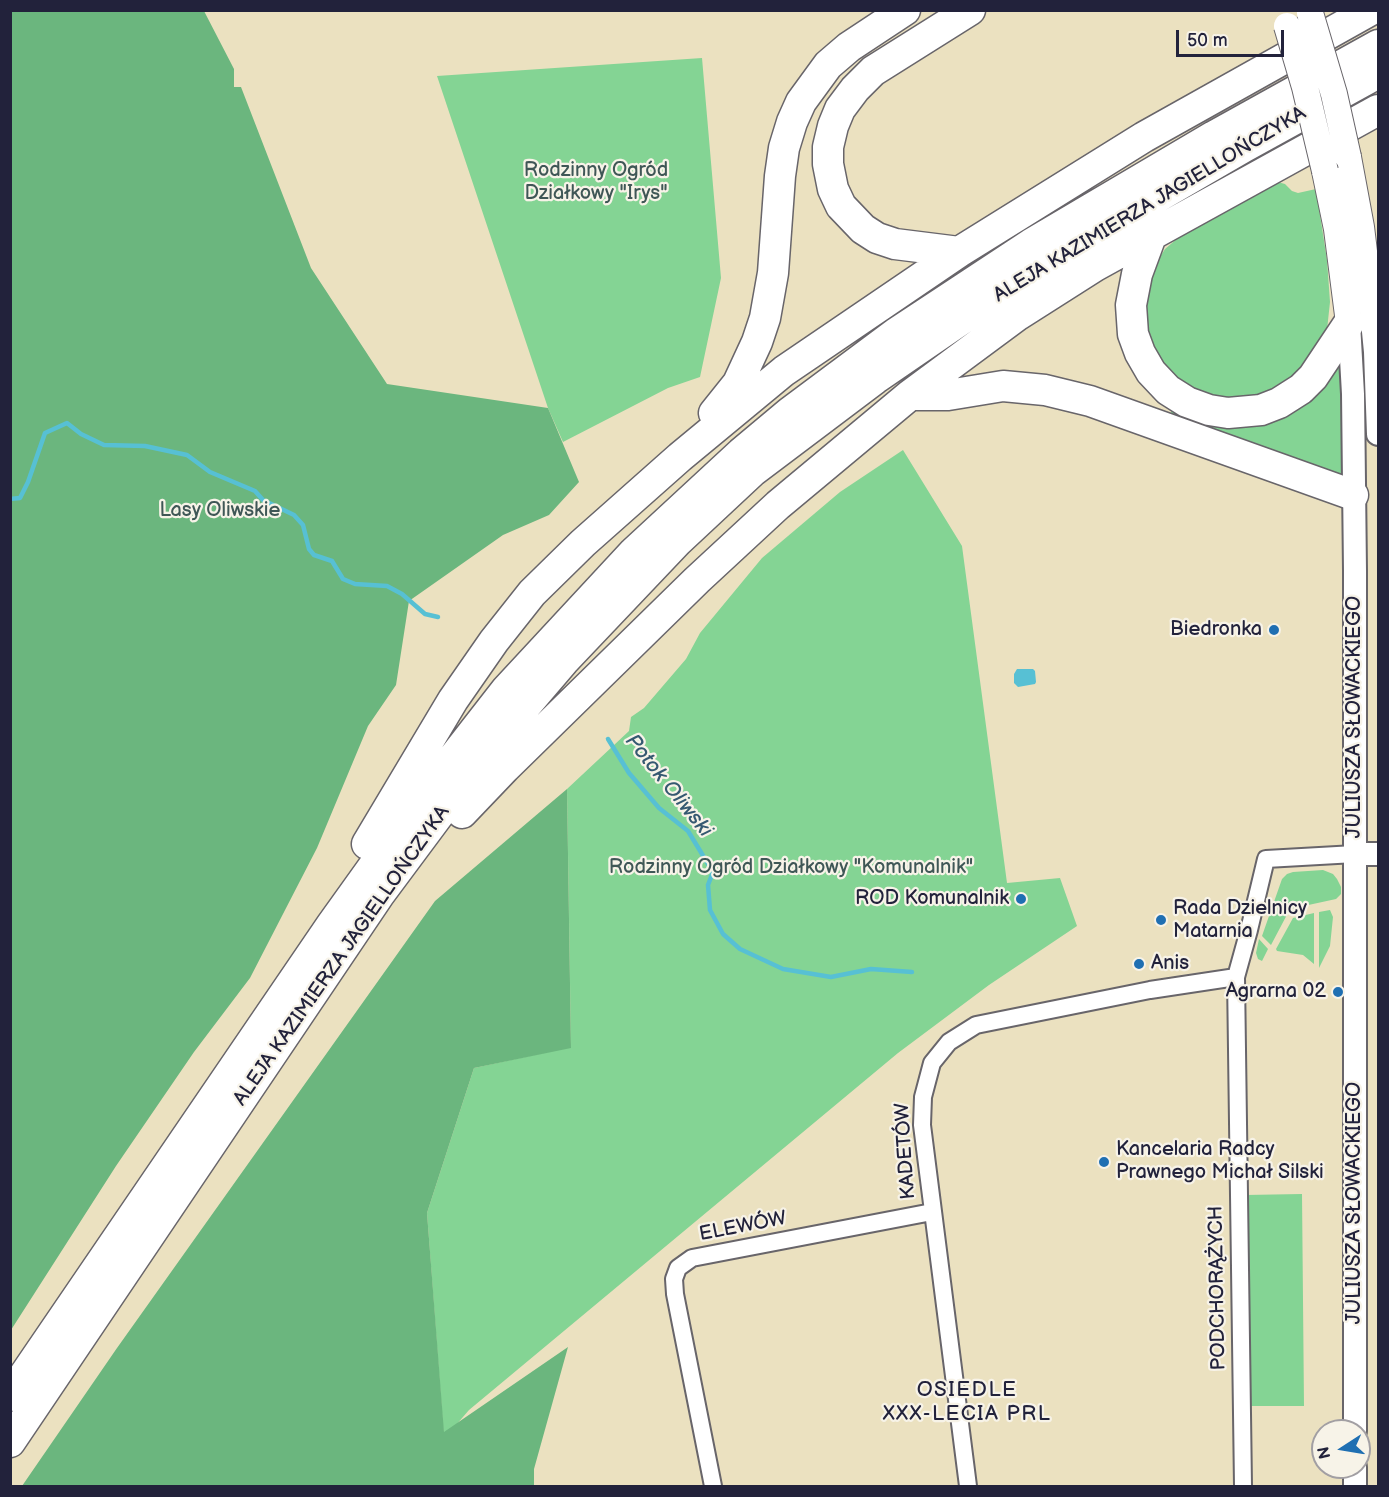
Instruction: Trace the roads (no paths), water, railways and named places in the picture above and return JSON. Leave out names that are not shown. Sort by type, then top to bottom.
[{"type":"highway","points":[[680,457],[682,447],[720,408],[738,383],[757,342],[765,318],[773,273],[784,148],[801,102],[828,64],[849,46],[905,10]]},
{"type":"highway","points":[[959,252],[895,244],[877,238],[863,229],[841,206],[833,189],[828,164],[828,147],[840,109],[873,71],[970,10]]},
{"type":"highway","points":[[332,924],[331,906],[453,700],[494,642],[532,593],[583,543],[680,457],[784,371],[959,252],[1144,137],[1371,10]]},
{"type":"highway","name":"ALEJA KAZIMIERZA JAGIELLOŃCZYKA","points":[[10,1396],[332,924],[422,799],[506,690],[634,552],[741,453],[790,412],[896,333],[1031,244],[1214,136],[1378,45]]},
{"type":"highway","name":"ALEJA KAZIMIERZA JAGIELLOŃCZYKA","points":[[10,1442],[379,895],[443,809],[523,709],[564,661],[678,541],[753,471],[874,378],[1044,263],[1244,147],[1378,73]]},
{"type":"highway","points":[[285,1036],[307,1025],[405,885],[460,816],[505,768],[721,558],[778,506],[910,395],[1018,315],[1095,266],[1378,110]]},
{"type":"highway","points":[[1151,236],[1137,273],[1131,304],[1133,334],[1140,353],[1151,372],[1168,390],[1187,402],[1209,410],[1228,413],[1261,410],[1279,403],[1301,388],[1313,376],[1348,323]]},
{"type":"highway","points":[[910,395],[948,395],[1003,386],[1045,390],[1090,401],[1353,495]]},
{"type":"main road","points":[[1310,12],[1334,94],[1348,157],[1374,302],[1378,434]]},
{"type":"main road","name":"JULIUSZA SŁOWACKIEGO","points":[[1284,18],[1305,87],[1337,229],[1348,323],[1353,394],[1355,1419]]},
{"type":"main road","points":[[1355,854],[1378,854]]},
{"type":"street","name":"PODCHORĄŻYCH","points":[[1243,1486],[1236,977],[1266,859],[1355,854]]},
{"type":"street","name":"KADETÓW","points":[[968,1486],[922,1125],[922,1097],[932,1063],[949,1042],[976,1025],[992,1020],[1150,990],[1236,977]]},
{"type":"street","name":"ELEWÓW","points":[[713,1486],[675,1294],[674,1279],[678,1268],[692,1258],[932,1212]]},
{"type":"water","points":[[1017,669],[1033,669],[1035,684],[1018,687],[1014,683],[1014,674]]},
{"type":"waterway","name":"Potok Oliwski","points":[[10,499],[20,498],[45,433],[67,423],[81,434],[104,445],[145,446],[187,455],[210,472],[255,491],[263,500],[294,515],[303,525],[309,549],[314,555],[332,561],[343,579],[355,584],[387,586],[402,594],[425,614],[438,617]]},
{"type":"waterway","name":"Potok Oliwski","points":[[608,739],[629,773],[659,808],[688,831],[713,872],[708,885],[710,910],[723,934],[740,949],[783,969],[831,977],[871,969],[912,972]]},
{"type":"place","name":"Biedronka","points":[[1274,630]]},
{"type":"place","name":"ROD Komunalnik","points":[[1021,899]]},
{"type":"place","name":"Rada Dzielnicy Matarnia","points":[[1161,920]]},
{"type":"place","name":"Anis","points":[[1139,964]]},
{"type":"place","name":"Agrarna 02","points":[[1338,992]]},
{"type":"place","name":"Kancelaria Radcy Prawnego Michał Silski","points":[[1104,1162]]},
{"type":"district","name":"OSIEDLE XXX-LECIA PRL","points":[[967,1403]]},
{"type":"park label","name":"Rodzinny Ogród Działkowy \"Irys\"","points":[[596,182]]},
{"type":"park label","name":"Lasy Oliwskie","points":[[220,511]]},
{"type":"park label","name":"Rodzinny Ogród Działkowy \"Komunalnik\"","points":[[791,868]]}]
